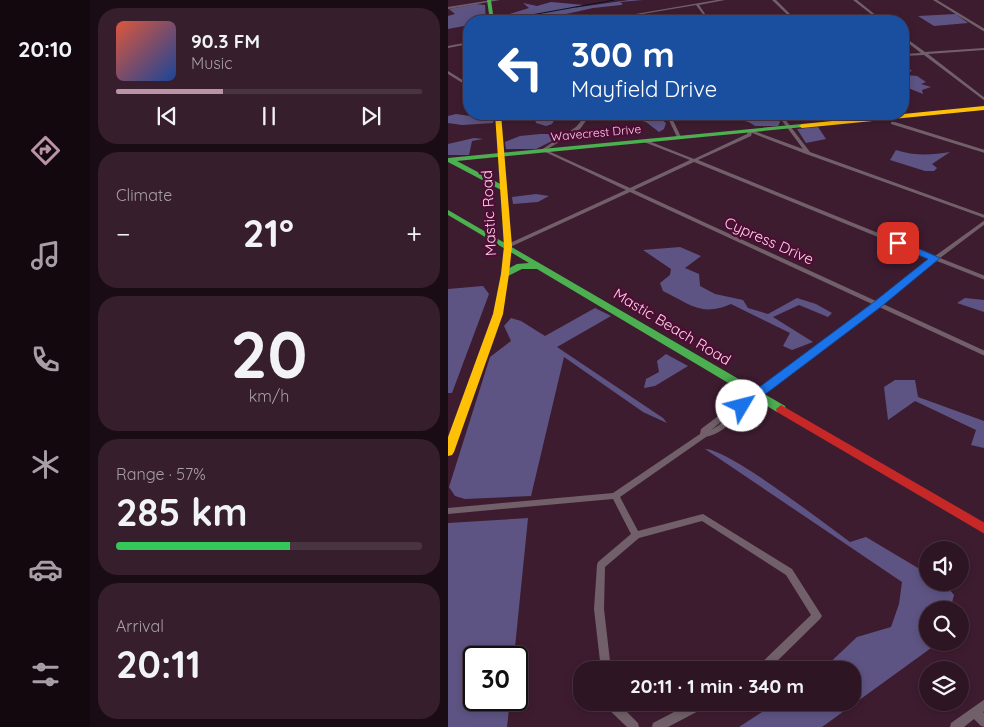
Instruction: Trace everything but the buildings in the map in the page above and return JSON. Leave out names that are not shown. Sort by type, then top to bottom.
[{"type":"street","points":[[448,8],[492,0],[492,15]]},
{"type":"street","points":[[641,15],[723,0]]},
{"type":"street","points":[[774,0],[790,15]]},
{"type":"street","points":[[855,0],[874,15]]},
{"type":"street","points":[[936,0],[984,31]]},
{"type":"street","points":[[697,4],[705,15]]},
{"type":"street","points":[[909,42],[984,100]]},
{"type":"street","points":[[448,46],[463,44]]},
{"type":"street","points":[[909,55],[984,49]]},
{"type":"street","points":[[448,72],[463,82]]},
{"type":"street","name":"Wavecrest Drive","points":[[909,116],[984,108]]},
{"type":"street","name":"Mastic Road","points":[[448,452],[498,314],[505,274],[508,246],[498,120]]},
{"type":"street","points":[[543,150],[578,128],[585,120]]},
{"type":"street","points":[[671,120],[679,138]]},
{"type":"street","points":[[784,120],[808,153]]},
{"type":"street","name":"Wavecrest Drive","points":[[448,160],[870,120]]},
{"type":"street","points":[[896,120],[906,128],[984,152]]},
{"type":"street","points":[[508,246],[749,135],[751,131],[984,217]]},
{"type":"street","points":[[646,141],[984,278]]},
{"type":"street","name":"Cypress Drive","points":[[543,150],[626,191],[878,304],[984,354]]},
{"type":"street","points":[[461,166],[462,163],[472,158]]},
{"type":"street","points":[[448,160],[503,190]]},
{"type":"street","points":[[478,175],[502,176]]},
{"type":"street","name":"Mastic Beach Road","points":[[448,212],[984,529]]},
{"type":"street","points":[[448,511],[615,496],[704,435],[704,431],[757,395],[984,221]]},
{"type":"street","points":[[484,233],[506,230]]},
{"type":"street","points":[[505,274],[520,266],[539,266]]},
{"type":"street","points":[[615,496],[636,535]]},
{"type":"street","points":[[605,661],[599,609],[601,565],[636,535],[703,517],[789,572],[817,616],[770,661]]},
{"type":"street","points":[[954,727],[984,704]]},
{"type":"street","points":[[618,711],[634,727]]},
{"type":"street","points":[[657,727],[687,711]]},
{"type":"street","points":[[975,712],[984,722]]},
{"type":"shaded area","points":[[629,0],[643,0],[620,2],[623,4],[562,15],[506,15],[529,8],[523,3],[537,6],[551,2],[584,5],[573,8]]},
{"type":"shaded area","points":[[476,4],[485,5],[486,15],[463,15],[463,26],[448,29],[448,16],[455,14],[449,9]]},
{"type":"shaded area","points":[[956,14],[968,23],[934,26],[918,16]]},
{"type":"shaded area","points":[[909,75],[917,76],[926,82],[921,84],[931,87],[922,90],[923,94],[909,88]]},
{"type":"shaded area","points":[[456,114],[463,115],[463,120],[494,120],[493,123],[462,125],[448,123],[448,116]]},
{"type":"shaded area","points":[[535,120],[554,120],[552,124],[546,126],[536,123]]},
{"type":"shaded area","points":[[638,120],[662,120],[666,123],[664,129],[659,132],[646,122]]},
{"type":"shaded area","points":[[734,120],[778,120],[780,122],[778,126],[755,126],[745,121]]},
{"type":"shaded area","points":[[818,127],[826,139],[806,143],[797,129]]},
{"type":"shaded area","points":[[556,134],[558,138],[536,149],[506,149],[505,142],[520,136]]},
{"type":"shaded area","points":[[474,138],[483,139],[472,141],[469,155],[448,155],[448,144]]},
{"type":"shaded area","points":[[896,150],[923,154],[950,152],[932,164],[937,168],[934,171],[925,171],[890,160]]},
{"type":"shaded area","points":[[536,194],[549,196],[538,202],[513,204],[512,197]]},
{"type":"shaded area","points":[[680,247],[701,256],[685,268],[699,274],[700,286],[715,294],[743,300],[748,308],[768,314],[797,298],[816,304],[832,313],[828,317],[799,305],[773,317],[813,342],[792,350],[783,346],[790,333],[731,304],[721,308],[703,309],[688,304],[663,291],[660,283],[670,275],[671,269],[643,250]]},
{"type":"shaded area","points":[[483,286],[489,294],[452,393],[448,393],[448,289]]},
{"type":"shaded area","points":[[965,298],[984,300],[984,312],[957,303]]},
{"type":"shaded area","points":[[595,308],[611,316],[557,347],[663,418],[667,423],[643,412],[564,357],[531,496],[465,499],[455,496],[449,487],[490,357],[511,341],[504,326],[511,318],[521,321],[545,336]]},
{"type":"shaded area","points":[[666,354],[688,366],[655,386],[644,388],[646,379],[659,372],[657,361]]},
{"type":"shaded area","points":[[895,380],[915,380],[918,397],[984,421],[984,448],[971,445],[976,430],[915,401],[888,420],[884,387]]},
{"type":"shaded area","points":[[705,449],[717,452],[755,474],[850,542],[866,537],[919,569],[919,591],[951,591],[954,595],[952,601],[919,601],[919,651],[927,651],[861,699],[861,661],[832,661],[857,637],[891,627],[899,604],[902,582]]},
{"type":"shaded area","points":[[528,518],[515,646],[463,646],[463,711],[509,711],[507,727],[448,727],[448,523]]},
{"type":"shaded area","points":[[764,711],[844,711],[822,727],[739,727]]},
{"type":"waterway","points":[[532,15],[614,0]]},
{"type":"traffic: fast","points":[[489,0],[491,15]]},
{"type":"traffic: fast","points":[[448,160],[802,126]]},
{"type":"traffic: fast","points":[[449,160],[503,189]]},
{"type":"traffic: fast","points":[[448,212],[781,409]]},
{"type":"traffic: fast","points":[[505,274],[520,266],[538,266]]},
{"type":"traffic: slow","points":[[909,115],[985,108]]},
{"type":"traffic: slow","points":[[448,452],[498,314],[505,274],[508,246],[498,120]]},
{"type":"traffic: slow","points":[[802,126],[863,120]]},
{"type":"traffic: jam","points":[[781,409],[985,529]]},
{"type":"route","points":[[742,406],[878,304],[935,258],[898,243]]}]
